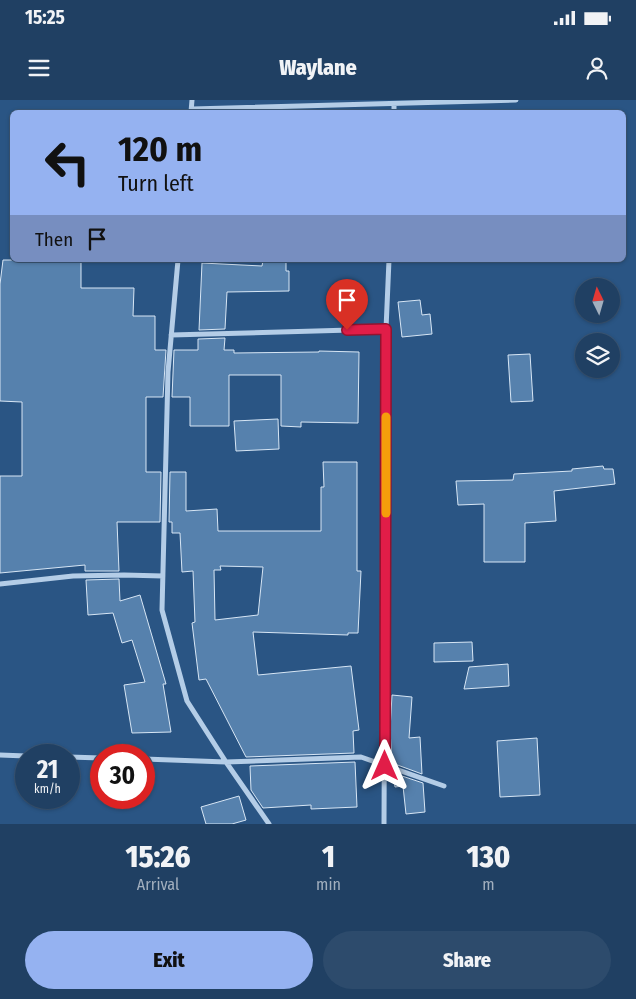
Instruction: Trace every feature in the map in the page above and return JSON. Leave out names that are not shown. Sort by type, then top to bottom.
[{"type":"street","points":[[220,110],[516,100]]},
{"type":"street","points":[[394,104],[394,110]]},
{"type":"street","points":[[178,262],[168,372],[162,610],[187,701],[269,824]]},
{"type":"street","points":[[384,824],[386,329],[389,262]]},
{"type":"street","points":[[171,335],[386,329]]},
{"type":"street","points":[[0,584],[73,576],[163,576]]},
{"type":"street","points":[[0,755],[15,756]]},
{"type":"street","points":[[155,759],[226,762],[361,757],[444,786]]},
{"type":"building","points":[[3,260],[10,260],[10,262],[81,262],[81,288],[134,288],[133,316],[155,316],[155,350],[166,350],[163,397],[146,397],[146,472],[161,472],[160,522],[117,522],[119,571],[85,571],[85,565],[0,573],[0,476],[22,476],[22,402],[0,401],[0,284]]},
{"type":"building","points":[[263,262],[286,262],[286,271],[289,271],[289,291],[227,292],[225,329],[199,330],[202,263],[262,266]]},
{"type":"building","points":[[420,300],[422,315],[430,314],[432,334],[402,337],[398,302]]},
{"type":"building","points":[[225,338],[224,350],[234,350],[234,353],[359,352],[358,423],[301,422],[301,427],[281,426],[281,375],[229,375],[229,426],[190,426],[190,397],[172,397],[174,350],[198,350],[198,339]]},
{"type":"building","points":[[530,354],[533,401],[511,402],[508,355]]},
{"type":"building","points":[[278,419],[279,449],[236,451],[234,421]]},
{"type":"building","points":[[323,462],[357,462],[357,571],[361,571],[358,633],[348,633],[348,635],[253,632],[258,675],[351,666],[359,730],[353,731],[354,753],[246,757],[206,679],[199,680],[192,623],[195,622],[193,571],[182,572],[180,533],[172,533],[172,522],[169,522],[170,472],[186,472],[186,511],[217,509],[218,531],[321,531],[321,487],[324,487]],"holes":[[[220,566],[263,567],[258,615],[215,620],[214,570],[221,570]]]},
{"type":"building","points":[[603,466],[604,469],[613,469],[615,484],[554,491],[556,521],[525,523],[525,562],[484,562],[484,504],[458,505],[456,481],[513,480],[514,474],[572,471],[572,469]]},
{"type":"building","points":[[119,579],[120,601],[140,595],[166,684],[163,684],[171,732],[132,733],[124,685],[145,682],[132,640],[122,643],[113,613],[88,615],[86,580]]},
{"type":"building","points":[[472,642],[473,661],[434,662],[434,643]]},
{"type":"building","points":[[508,664],[509,686],[464,689],[469,667]]},
{"type":"building","points":[[392,695],[412,697],[409,738],[420,737],[422,774],[392,763],[390,730]]},
{"type":"building","points":[[537,738],[540,795],[500,797],[497,741]]},
{"type":"building","points":[[355,762],[357,807],[311,809],[311,805],[263,808],[251,790],[250,766]]},
{"type":"building","points":[[393,773],[423,783],[425,812],[406,814],[403,786],[395,787]]},
{"type":"building","points":[[239,796],[246,820],[232,824],[206,824],[201,807]]},
{"type":"slow traffic","points":[[386,417],[386,513]]},
{"type":"route","points":[[347,330],[386,329],[385,766]]}]
